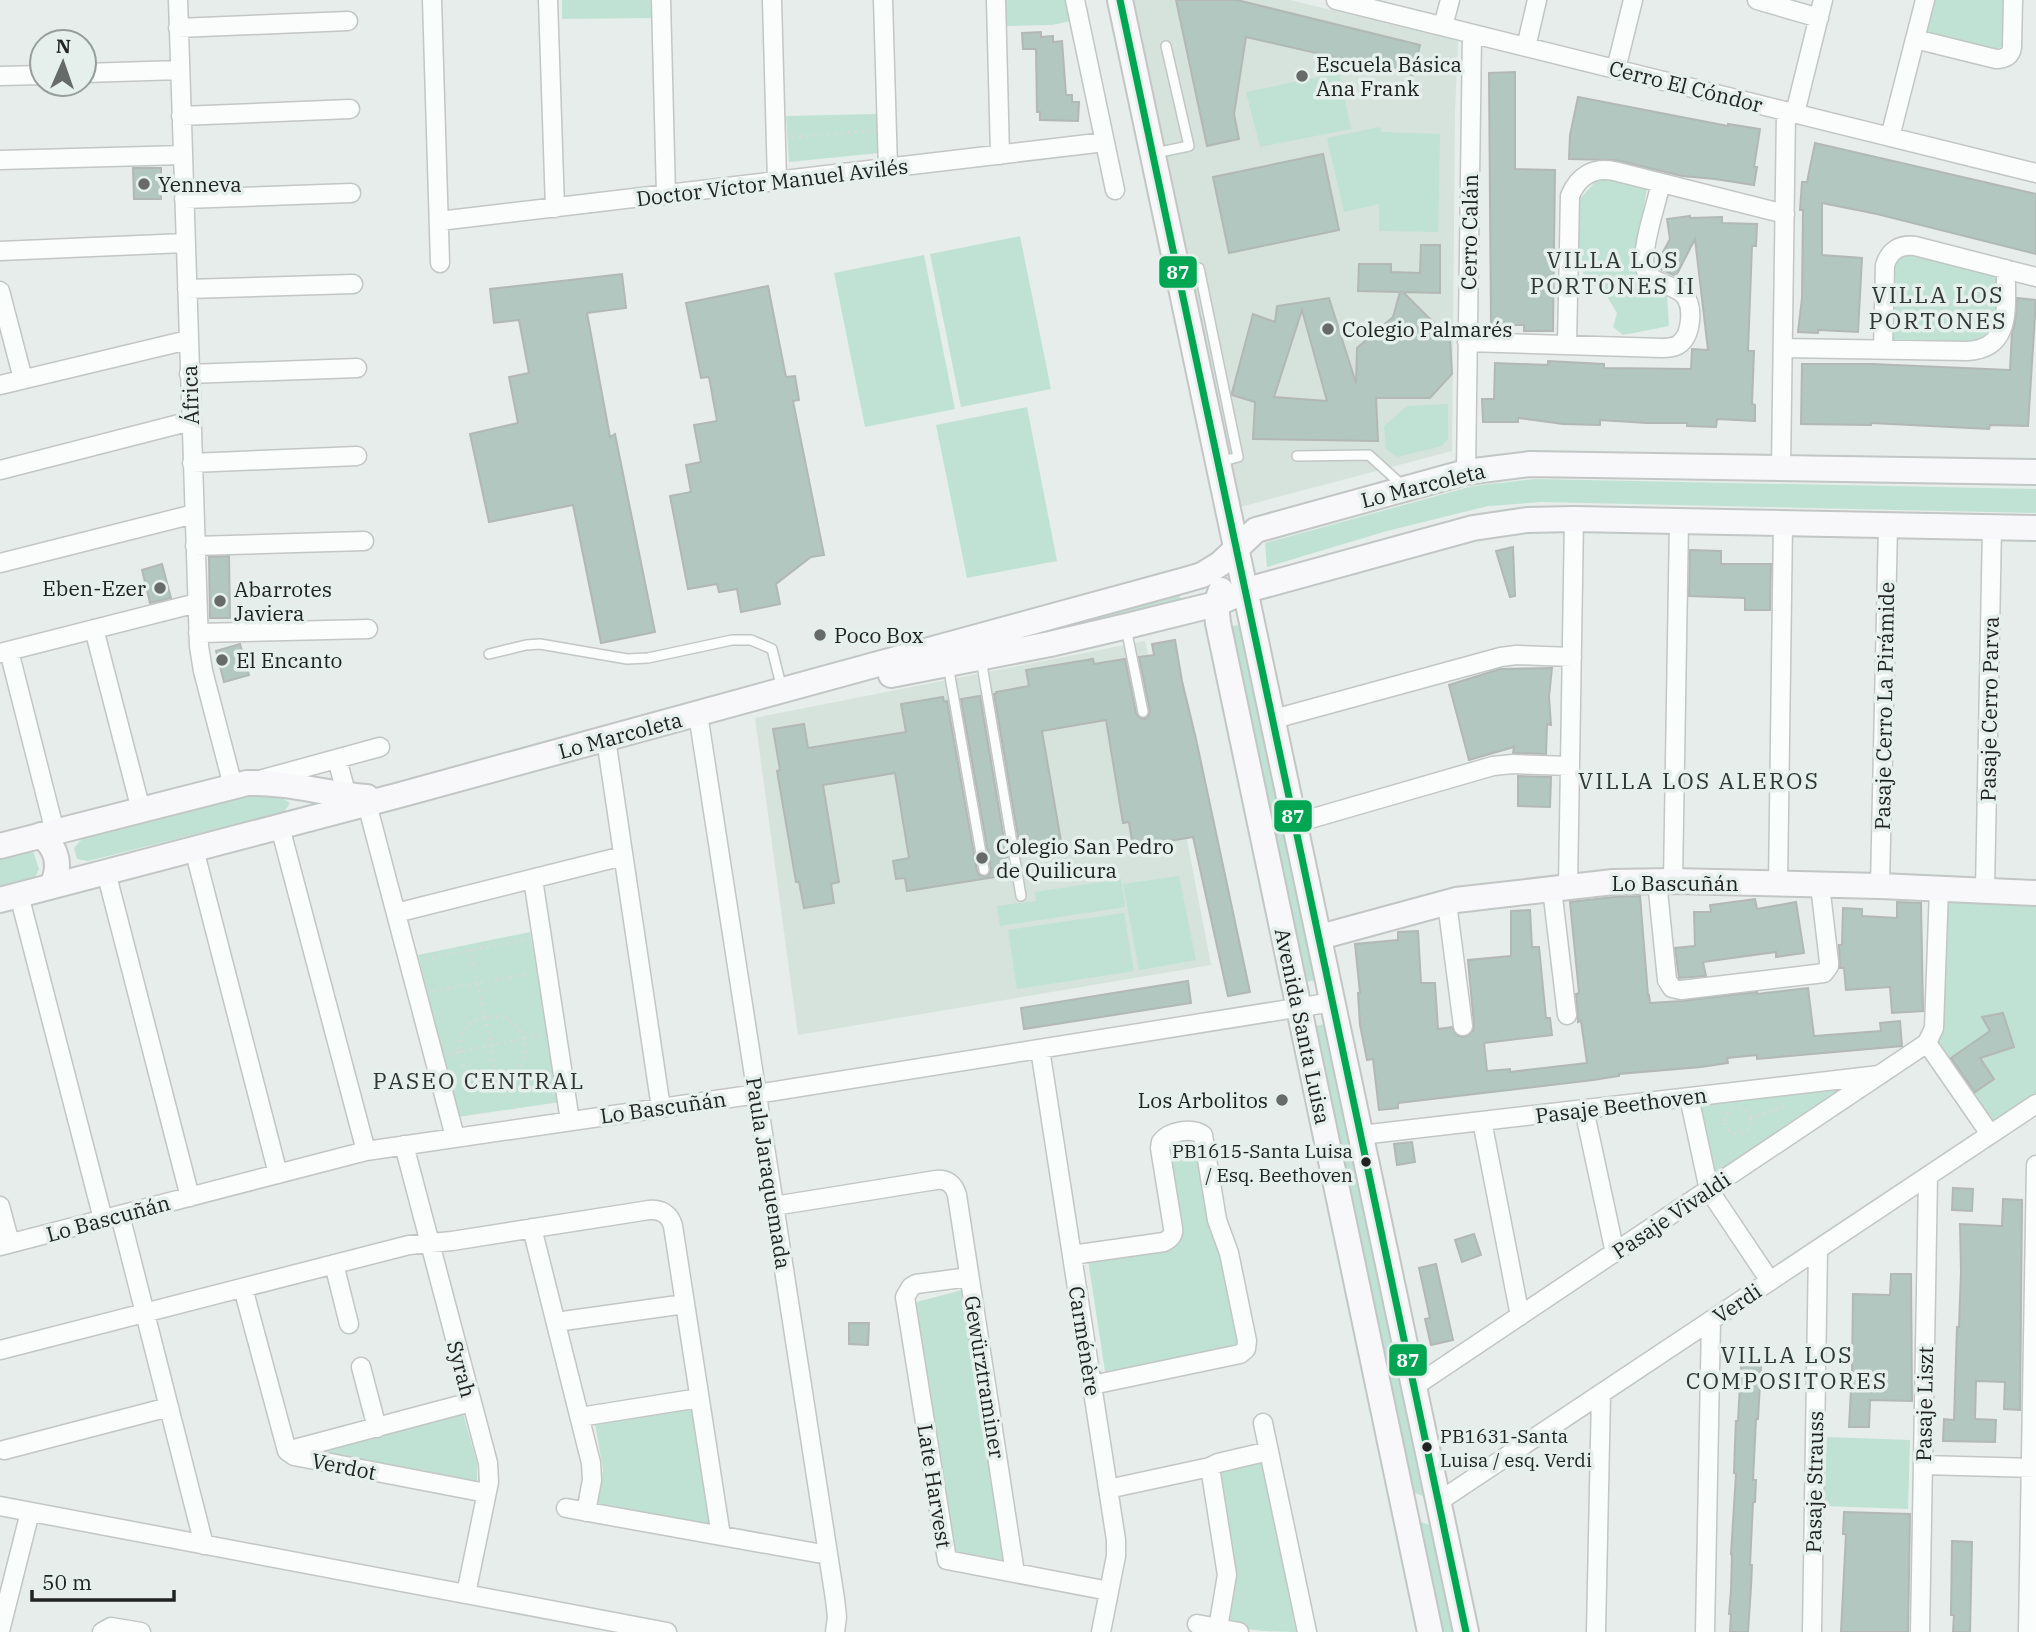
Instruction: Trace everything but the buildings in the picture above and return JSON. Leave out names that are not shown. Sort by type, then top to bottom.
[{"type":"main road","name":"Avenida Santa Luisa","points":[[1120,0],[1466,1632]]},
{"type":"main road","name":"Lo Marcoleta","points":[[9,897],[280,827],[357,800],[396,796],[1202,575],[1220,564],[1256,530],[1466,471],[1530,464],[2036,472]]},
{"type":"main road","name":"Lo Marcoleta","points":[[844,674],[876,678],[1125,626],[1216,604],[1247,590],[1481,526],[1527,520],[2036,528]]},
{"type":"main road","name":"Avenida Santa Luisa","points":[[1237,547],[1216,604],[1218,623],[1430,1632]]},
{"type":"main road","name":"Lo Marcoleta","points":[[0,846],[240,785],[277,784],[357,800]]},
{"type":"main road","points":[[48,834],[48,841],[57,858],[56,877],[52,886]]},
{"type":"main road","name":"Lo Bascuñán","points":[[1320,937],[1469,898],[1614,882],[1880,886],[2036,893]]},
{"type":"street","name":"África","points":[[177,0],[198,633],[203,671],[240,785]]},
{"type":"street","points":[[432,0],[440,263]]},
{"type":"street","points":[[548,0],[555,208]]},
{"type":"street","points":[[660,0],[666,195]]},
{"type":"street","points":[[772,0],[777,181]]},
{"type":"street","points":[[883,0],[888,168]]},
{"type":"street","points":[[996,0],[1000,155]]},
{"type":"street","points":[[1075,0],[1115,190]]},
{"type":"street","name":"Cerro El Cóndor","points":[[1336,0],[1362,3],[1472,34],[2036,173]]},
{"type":"street","points":[[1443,26],[1450,0]]},
{"type":"street","points":[[1526,47],[1537,0]]},
{"type":"street","points":[[1616,69],[1633,0]]},
{"type":"street","points":[[1758,0],[1821,9],[1791,112],[1785,215],[1781,468]]},
{"type":"street","points":[[1889,137],[1925,0]]},
{"type":"street","points":[[1915,39],[2004,59],[2010,54],[2012,47],[2012,0]]},
{"type":"street","points":[[178,28],[348,21]]},
{"type":"street","name":"Cerro Calán","points":[[1466,471],[1472,34]]},
{"type":"street","points":[[98,73],[180,70]]},
{"type":"street","points":[[0,76],[28,75]]},
{"type":"street","points":[[181,116],[350,109]]},
{"type":"street","name":"Doctor Víctor Manuel Avilés","points":[[439,221],[1105,142]]},
{"type":"street","points":[[0,160],[183,155]]},
{"type":"street","points":[[1567,345],[1570,200],[1574,187],[1584,176],[1600,169],[1614,171],[1785,215]]},
{"type":"street","points":[[1467,342],[1662,348],[1678,345],[1686,334],[1690,307],[1679,290],[1651,277],[1645,266],[1645,253],[1661,183]]},
{"type":"street","points":[[184,199],[351,193]]},
{"type":"street","points":[[0,251],[185,243]]},
{"type":"street","points":[[1883,349],[1885,265],[1888,256],[1897,248],[1915,246],[2036,277]]},
{"type":"street","points":[[1783,348],[1967,351],[1988,346],[1998,338],[2004,326],[2006,269]]},
{"type":"street","points":[[187,289],[353,284]]},
{"type":"street","points":[[0,291],[23,379]]},
{"type":"street","points":[[0,385],[188,340]]},
{"type":"street","points":[[189,374],[356,368]]},
{"type":"street","points":[[0,470],[191,421]]},
{"type":"street","points":[[192,463],[357,456]]},
{"type":"street","points":[[0,563],[194,514]]},
{"type":"street","points":[[1567,1015],[1560,888],[1570,766],[1574,519]]},
{"type":"street","points":[[1679,521],[1665,881],[1667,980],[1672,988],[1681,990],[1824,973],[1829,962],[1820,885]]},
{"type":"street","points":[[1779,884],[1783,523]]},
{"type":"street","name":"Pasaje Cerro La Pirámide","points":[[1880,886],[1888,525]]},
{"type":"street","name":"Pasaje Cerro Parva","points":[[1985,890],[1992,527]]},
{"type":"street","points":[[195,545],[364,541]]},
{"type":"street","points":[[48,834],[5,652],[197,603]]},
{"type":"street","points":[[94,629],[141,810]]},
{"type":"street","points":[[198,633],[368,629]]},
{"type":"street","points":[[1274,719],[1501,657],[1572,657]]},
{"type":"street","name":"Paula Jaraquemada","points":[[698,713],[836,1608],[835,1632]]},
{"type":"street","points":[[606,739],[661,1108]]},
{"type":"street","name":"Lo Marcoleta","points":[[240,785],[380,747]]},
{"type":"street","points":[[337,759],[357,800],[396,913],[455,1137]]},
{"type":"street","points":[[1296,823],[1493,766],[1570,766]]},
{"type":"street","points":[[280,827],[366,1151]]},
{"type":"street","points":[[194,849],[278,1174]]},
{"type":"street","points":[[396,913],[623,856]]},
{"type":"street","points":[[106,872],[190,1197]]},
{"type":"street","points":[[533,879],[570,1121]]},
{"type":"street","points":[[1939,888],[1935,1022],[1927,1043],[1990,1134]]},
{"type":"street","points":[[9,897],[111,1217],[145,1313],[204,1545]]},
{"type":"street","points":[[1447,903],[1463,1026]]},
{"type":"street","name":"Lo Bascuñán","points":[[5,1245],[366,1151],[757,1094],[1334,1002]]},
{"type":"street","name":"Pasaje Vivaldi","points":[[1415,1387],[1927,1043]]},
{"type":"street","name":"Carménère","points":[[1040,1049],[1117,1548],[1101,1632]]},
{"type":"street","name":"Pasaje Beethoven","points":[[1361,1135],[1882,1075]]},
{"type":"street","points":[[1689,1097],[1709,1190],[1770,1281]]},
{"type":"street","name":"Verdi","points":[[1438,1502],[2036,1104]]},
{"type":"street","points":[[1584,1109],[1615,1253]]},
{"type":"street","points":[[1482,1121],[1520,1316]]},
{"type":"street","points":[[1072,1255],[1164,1242],[1171,1236],[1173,1228],[1160,1148],[1162,1140],[1170,1135],[1193,1130],[1200,1133],[1205,1141],[1217,1220],[1229,1253],[1247,1341],[1246,1349],[1240,1354],[1092,1385]]},
{"type":"street","name":"Syrah","points":[[404,1145],[488,1463],[489,1476],[466,1594]]},
{"type":"street","points":[[2028,1632],[2034,1468],[2036,1165]]},
{"type":"street","name":"Pasaje Liszt","points":[[1920,1632],[1928,1176]]},
{"type":"street","name":"Gewürztraminer","points":[[774,1206],[936,1180],[950,1183],[957,1195],[1015,1573]]},
{"type":"street","points":[[0,1206],[5,1245]]},
{"type":"street","points":[[0,1350],[409,1245],[655,1209],[666,1214],[673,1226],[721,1536]]},
{"type":"street","points":[[532,1228],[592,1471],[586,1512]]},
{"type":"street","name":"Pasaje Strauss","points":[[1812,1632],[1818,1249]]},
{"type":"street","points":[[334,1264],[349,1325]]},
{"type":"street","name":"Late Harvest","points":[[969,1277],[916,1284],[907,1291],[905,1303],[947,1560],[1109,1591]]},
{"type":"street","name":"Verdot","points":[[243,1288],[287,1451],[293,1456],[486,1493]]},
{"type":"street","points":[[556,1322],[685,1304]]},
{"type":"street","points":[[1704,1632],[1711,1320]]},
{"type":"street","points":[[360,1367],[377,1428]]},
{"type":"street","points":[[1596,1632],[1601,1394]]},
{"type":"street","points":[[580,1416],[699,1398]]},
{"type":"street","points":[[287,1451],[471,1402]]},
{"type":"street","points":[[4,1450],[169,1407]]},
{"type":"street","points":[[1263,1423],[1307,1632]]},
{"type":"street","points":[[1108,1489],[1269,1451]]},
{"type":"street","points":[[1923,1465],[2034,1468]]},
{"type":"street","points":[[1210,1467],[1227,1575],[1218,1628]]},
{"type":"street","points":[[0,1506],[466,1594],[583,1624],[667,1632]]},
{"type":"street","points":[[566,1508],[828,1555]]},
{"type":"street","points":[[0,1631],[30,1512]]},
{"type":"street","points":[[1197,1624],[1239,1632]]},
{"type":"street","points":[[104,1631],[117,1628],[141,1632]]},
{"type":"lane","points":[[1153,153],[1189,146],[1167,46]]},
{"type":"lane","points":[[1297,456],[1369,455],[1405,488]]},
{"type":"lane","points":[[1125,626],[1143,712]]},
{"type":"lane","points":[[489,654],[540,644],[627,659],[648,658],[732,640],[751,640],[772,649],[783,690]]},
{"type":"lane","points":[[981,658],[1021,895]]},
{"type":"lane","points":[[948,665],[984,870]]},
{"type":"path","points":[[775,138],[887,131]]},
{"type":"path","points":[[409,962],[542,937]]},
{"type":"path","points":[[470,949],[497,1082]]},
{"type":"path","points":[[417,994],[547,971]]},
{"type":"path","points":[[496,1015],[513,1023],[524,1038],[526,1047],[522,1065],[508,1078],[497,1082],[474,1078],[460,1060],[460,1037],[476,1019],[496,1015]]},
{"type":"path","points":[[433,1056],[524,1038]]},
{"type":"path","points":[[1737,1108],[1745,1110],[1750,1119],[1748,1129],[1741,1134],[1729,1130],[1725,1123],[1727,1115],[1737,1108]]},
{"type":"shaded area","name":"Colegio Palmarés","points":[[1129,0],[1290,0],[1458,41],[1452,451],[1240,507],[1168,168]]},
{"type":"shaded area","name":"Colegio San Pedro de Quilicura","points":[[1145,641],[1211,965],[798,1035],[755,718]]},
{"type":"green space","points":[[562,0],[651,0],[651,18],[562,19]]},
{"type":"green space","points":[[1005,0],[1065,0],[1070,21],[1052,25],[1006,26]]},
{"type":"green space","points":[[1931,0],[2004,0],[2002,47],[1994,49],[1928,35],[1925,32]]},
{"type":"green space","points":[[1339,73],[1351,129],[1260,147],[1246,92]]},
{"type":"green space","points":[[878,114],[879,153],[789,162],[786,116]]},
{"type":"green space","points":[[1380,127],[1381,132],[1440,134],[1438,232],[1379,231],[1379,204],[1344,212],[1327,138]]},
{"type":"green space","points":[[1608,177],[1647,189],[1633,264],[1640,288],[1667,296],[1669,326],[1623,335],[1613,327],[1617,313],[1608,298],[1588,280],[1578,265],[1578,201],[1594,183]]},
{"type":"green space","points":[[1020,236],[1051,389],[961,407],[930,254]]},
{"type":"green space","points":[[1900,251],[1998,270],[2000,315],[1984,344],[1891,342],[1889,271]]},
{"type":"green space","points":[[924,255],[955,409],[865,427],[834,273]]},
{"type":"green space","points":[[1448,404],[1448,439],[1442,446],[1397,457],[1386,449],[1384,426],[1407,406]]},
{"type":"green space","points":[[1027,407],[1057,561],[967,578],[936,425]]},
{"type":"green space","points":[[1535,479],[2036,489],[2036,513],[1541,502],[1488,506],[1387,531],[1267,567],[1265,543],[1473,486]]},
{"type":"green space","points":[[1179,594],[1181,602],[1154,609],[954,652]]},
{"type":"green space","points":[[1239,625],[1316,980],[1301,983],[1224,628]]},
{"type":"green space","points":[[277,795],[290,803],[284,812],[88,861],[77,859],[74,848],[82,839],[235,798]]},
{"type":"green space","points":[[33,851],[39,869],[35,877],[0,886],[0,857]]},
{"type":"green space","points":[[1179,876],[1196,960],[1139,970],[1123,884]]},
{"type":"green space","points":[[1121,879],[1125,907],[1000,926],[997,906],[1036,901],[1035,892]]},
{"type":"green space","points":[[1946,902],[2036,906],[2036,1094],[1993,1125],[1936,1043]]},
{"type":"green space","points":[[1124,913],[1134,971],[1017,989],[1008,930]]},
{"type":"green space","points":[[530,932],[560,1102],[458,1117],[418,955]]},
{"type":"green space","points":[[1325,1024],[1423,1496],[1407,1490],[1309,1027]]},
{"type":"green space","points":[[1851,1086],[1715,1176],[1696,1100]]},
{"type":"green space","points":[[1196,1136],[1242,1345],[1107,1374],[1088,1260],[1179,1244],[1165,1144]]},
{"type":"green space","points":[[962,1290],[1006,1564],[951,1551],[913,1303]]},
{"type":"green space","points":[[691,1404],[711,1526],[596,1503],[603,1470],[595,1423]]},
{"type":"green space","points":[[462,1410],[477,1463],[477,1487],[305,1451]]},
{"type":"green space","points":[[1827,1437],[1910,1440],[1908,1509],[1824,1506]]},
{"type":"green space","points":[[1264,1459],[1303,1632],[1255,1630],[1228,1624],[1219,1468]]},
{"type":"green space","points":[[1413,1519],[1432,1526],[1454,1632],[1435,1632]]},
{"type":"transit line","name":"87","points":[[1120,0],[1466,1632]]},
{"type":"place","name":"Escuela Básica Ana Frank","points":[[1302,76]]},
{"type":"place","name":"Yenneva","points":[[144,184]]},
{"type":"place","name":"Colegio Palmarés","points":[[1328,329]]},
{"type":"place","name":"Eben-Ezer","points":[[160,588]]},
{"type":"place","name":"Abarrotes Javiera","points":[[220,601]]},
{"type":"place","name":"Poco Box","points":[[820,635]]},
{"type":"place","name":"El Encanto","points":[[222,660]]},
{"type":"place","name":"Colegio San Pedro de Quilicura","points":[[982,858]]},
{"type":"place","name":"Los Arbolitos","points":[[1282,1100]]},
{"type":"place","name":"PB1615-Santa Luisa / Esq. Beethoven","points":[[1366,1162]]},
{"type":"place","name":"PB1631-Santa Luisa / esq. Verdi","points":[[1427,1447]]},
{"type":"district","name":"VILLA LOS PORTONES II","points":[[1613,272]]},
{"type":"district","name":"VILLA LOS PORTONES","points":[[1938,307]]},
{"type":"district","name":"VILLA LOS ALEROS","points":[[1699,780]]},
{"type":"district","name":"PASEO CENTRAL","points":[[479,1080]]},
{"type":"district","name":"VILLA LOS COMPOSITORES","points":[[1787,1367]]}]
